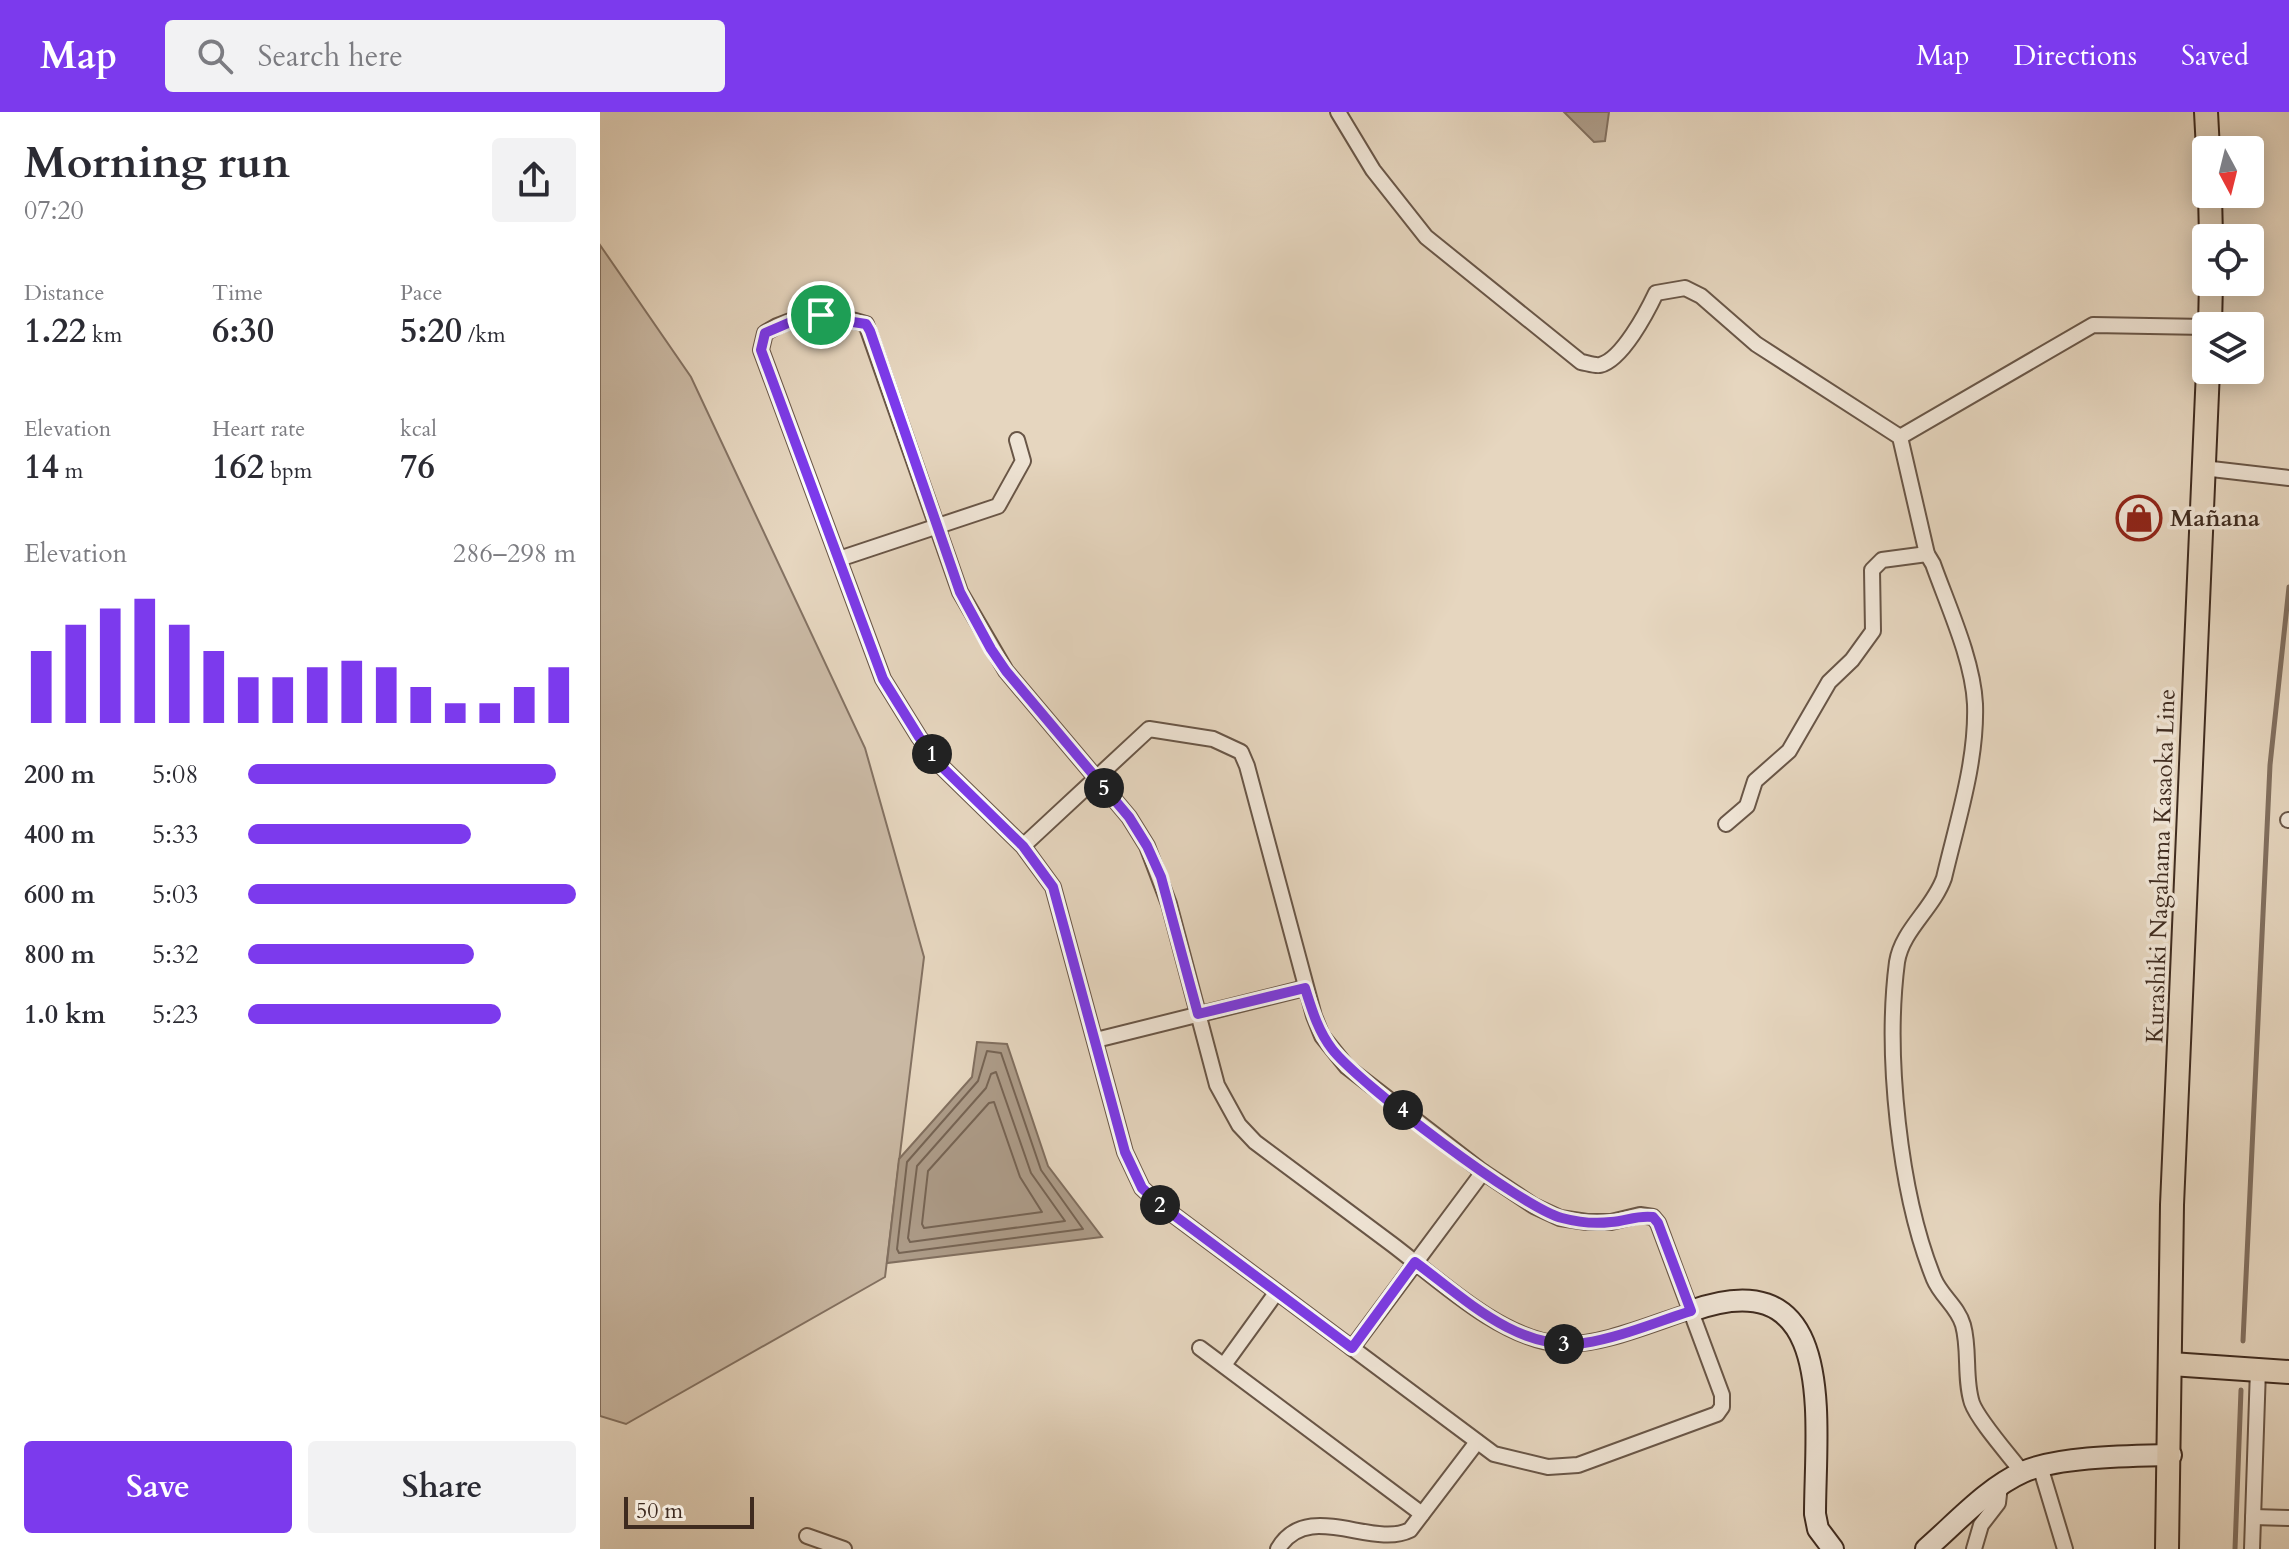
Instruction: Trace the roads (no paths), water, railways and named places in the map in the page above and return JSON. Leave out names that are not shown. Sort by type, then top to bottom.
[{"type":"main road","points":[[2206,112],[2207,136]]},
{"type":"main road","name":"Kurashiki Nagahama Kasaoka Line","points":[[2167,1549],[2171,1455],[2172,1205],[2207,384]]},
{"type":"main road","points":[[2171,1364],[2289,1372]]},
{"type":"street","points":[[1338,112],[1373,170],[1426,237],[1581,362],[1599,365],[1611,360],[1639,326],[1656,293],[1685,288],[1701,296],[1756,344],[1900,437],[1927,554],[1971,676],[1975,705],[1970,765],[1944,878],[1938,896],[1903,941],[1897,960],[1894,1065],[1902,1155],[1934,1280],[1957,1310],[1963,1325],[1973,1404],[2031,1469],[2065,1549]]},
{"type":"street","points":[[1023,846],[1097,779],[1149,729],[1213,739],[1241,752],[1305,988],[1322,1036],[1347,1067],[1483,1172],[1534,1206],[1560,1218],[1611,1222],[1640,1215],[1653,1217],[1658,1223],[1691,1311],[1722,1395],[1722,1407],[1717,1414],[1578,1465],[1548,1467],[1520,1463],[1494,1454],[1276,1293],[1142,1188],[1125,1152],[1053,887],[1023,846],[939,764],[883,679],[761,350],[765,333],[807,315],[866,324],[960,592],[991,649],[1097,779],[1135,827],[1161,877],[1217,1085],[1239,1125],[1255,1142],[1415,1262],[1517,1333],[1560,1344],[1585,1343],[1691,1311],[1715,1302],[1759,1302],[1790,1321],[1803,1337],[1815,1379],[1815,1514],[1818,1529],[1833,1549]]},
{"type":"street","points":[[1900,437],[2093,325],[2192,326]]},
{"type":"street","points":[[839,559],[998,506],[1023,461],[1017,440]]},
{"type":"street","points":[[2203,468],[2289,478]]},
{"type":"street","points":[[1726,824],[1747,806],[1755,781],[1789,751],[1829,682],[1852,660],[1873,631],[1872,570],[1882,560],[1927,554]]},
{"type":"street","points":[[1096,1040],[1305,988]]},
{"type":"street","points":[[1352,1348],[1483,1172]]},
{"type":"street","points":[[1224,1365],[1276,1293]]},
{"type":"street","points":[[1200,1348],[1422,1514]]},
{"type":"street","points":[[2252,1549],[2258,1369]]},
{"type":"street","points":[[1278,1549],[1294,1534],[1326,1527],[1359,1538],[1400,1537],[1422,1514],[1477,1442]]},
{"type":"street","points":[[1926,1549],[2000,1486],[2031,1469],[2171,1455]]},
{"type":"street","points":[[1974,1549],[1981,1525],[1998,1503],[2000,1486]]},
{"type":"street","points":[[2253,1517],[2289,1518]]},
{"type":"street","points":[[807,1536],[844,1549]]},
{"type":"water","points":[[1564,112],[1609,112],[1605,141],[1594,142]]},
{"type":"water","points":[[977,1042],[1007,1044],[1048,1166],[1102,1237],[887,1263],[899,1159],[972,1077]]},
{"type":"waterway","points":[[2243,1341],[2270,765],[2289,587]]},
{"type":"waterway","points":[[2235,1549],[2241,1390]]},
{"type":"place","name":"Mañana","points":[[2139,518]]}]
